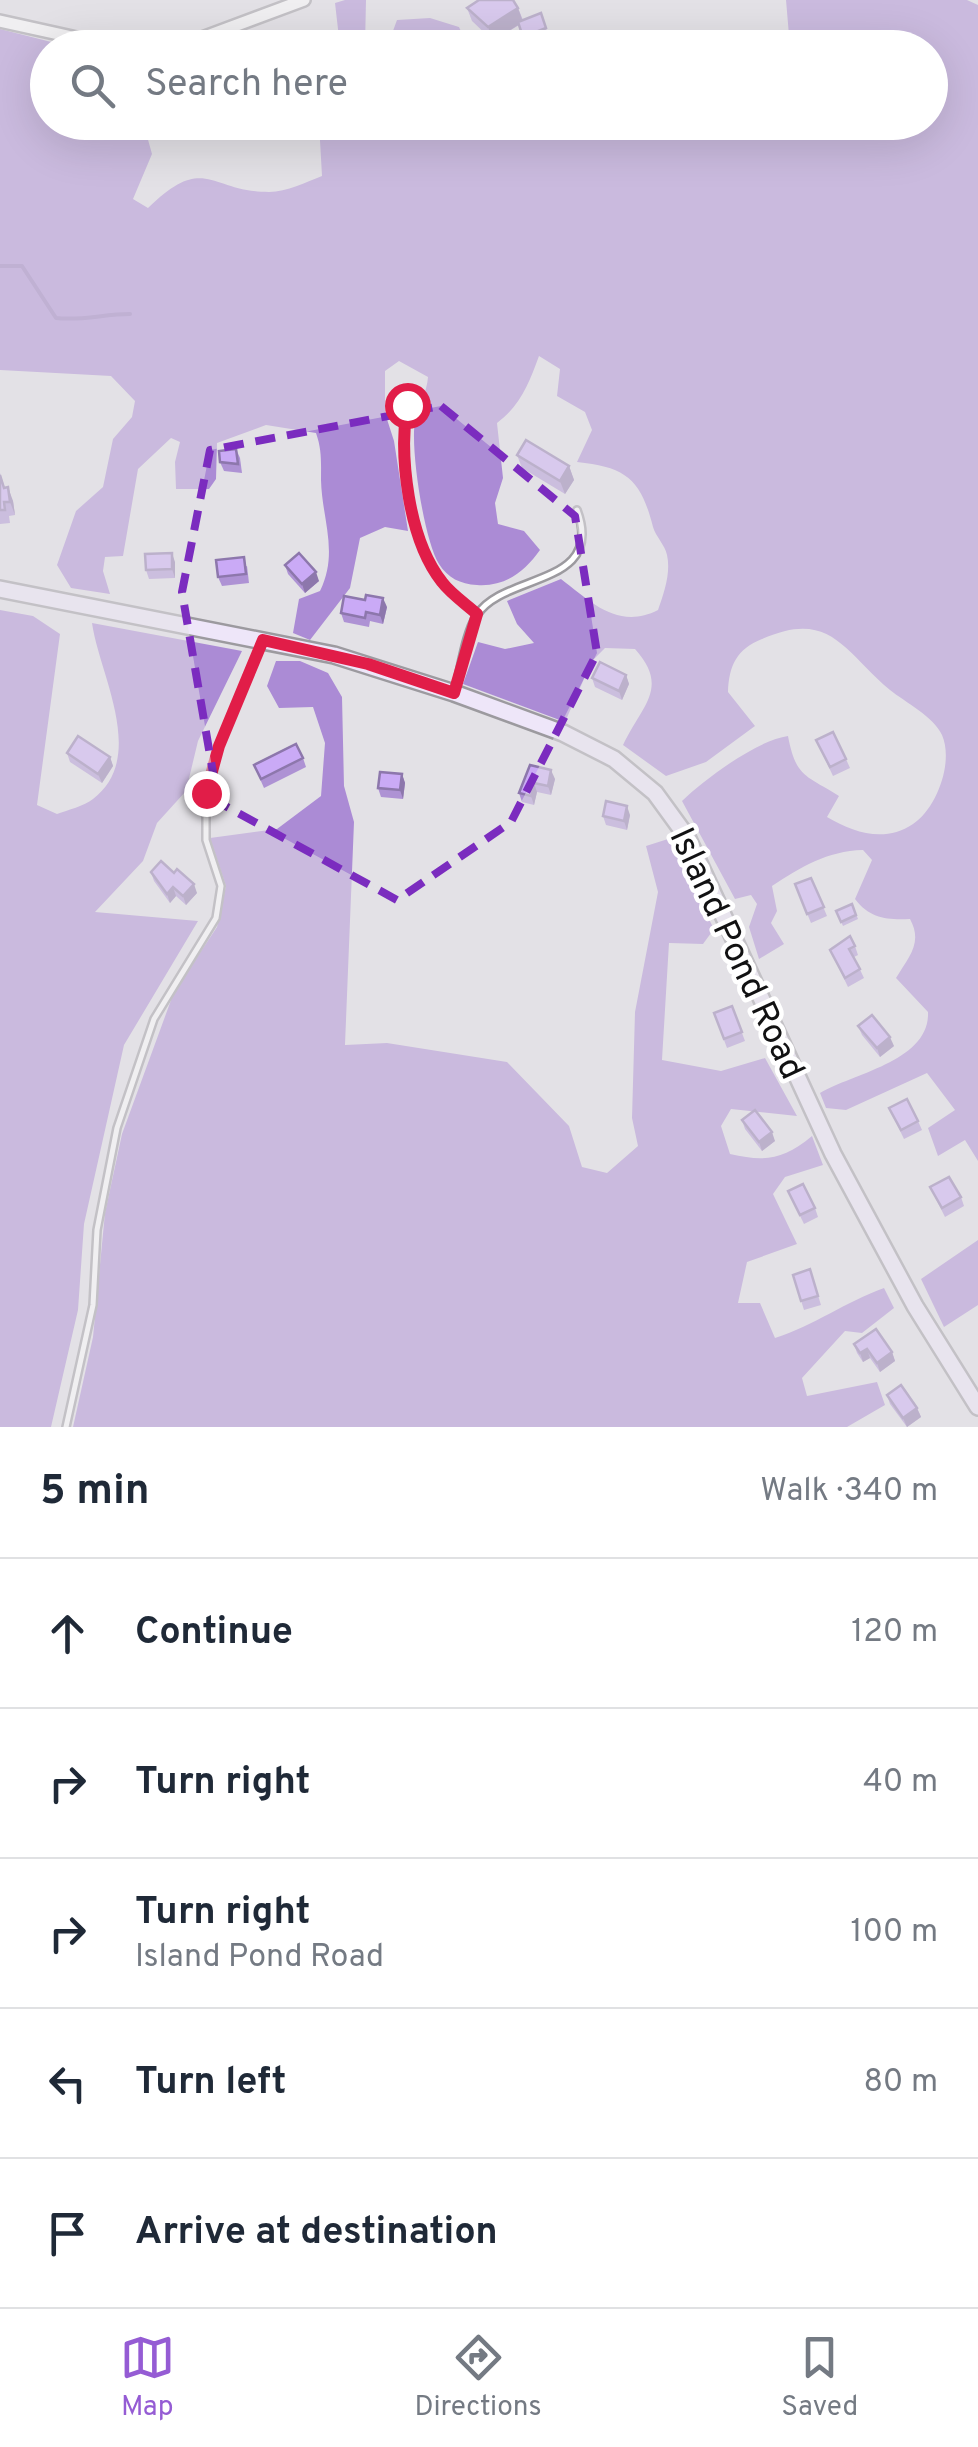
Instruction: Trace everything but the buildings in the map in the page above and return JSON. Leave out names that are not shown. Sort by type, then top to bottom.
[{"type":"street","points":[[223,30],[304,0]]},
{"type":"street","points":[[0,20],[44,30]]},
{"type":"street","name":"Island Pond Road","points":[[0,588],[368,664],[454,693],[602,752],[636,774],[662,800],[696,856],[833,1154],[916,1306],[978,1407]]},
{"type":"lane","points":[[407,405],[401,444],[404,474],[421,536],[441,581],[477,614]]},
{"type":"lane","points":[[454,693],[477,614],[504,592],[552,577],[566,567],[580,536],[577,510]]},
{"type":"lane","points":[[66,1427],[93,1305],[97,1230],[117,1128],[154,1019],[216,918],[221,886],[206,840],[206,793],[219,746],[263,640]]},
{"type":"highlighted area","points":[[441,406],[575,516],[597,653],[511,822],[397,900],[218,802],[182,592],[210,450]]},
{"type":"shaded area","points":[[366,0],[365,30],[338,30],[335,3]]},
{"type":"shaded area","points":[[786,0],[967,0],[978,5],[978,1161],[965,1140],[938,1156],[928,1128],[955,1110],[927,1073],[846,1110],[826,1108],[820,1093],[904,1054],[925,1029],[928,1012],[896,978],[915,942],[910,919],[880,917],[855,899],[872,860],[863,850],[838,853],[772,886],[777,911],[771,923],[784,944],[759,959],[749,927],[757,904],[751,895],[735,899],[682,801],[747,753],[788,736],[804,774],[839,796],[827,817],[870,834],[902,830],[929,808],[941,784],[945,746],[933,722],[890,690],[834,638],[804,629],[762,639],[736,659],[728,692],[755,726],[706,762],[666,776],[623,745],[652,686],[651,675],[635,649],[605,648],[592,661],[565,722],[463,684],[478,642],[505,649],[534,643],[517,624],[507,601],[561,579],[595,605],[618,615],[631,617],[658,610],[667,576],[667,555],[637,487],[620,472],[577,462],[592,430],[585,412],[557,396],[560,369],[539,356],[518,401],[497,423],[503,478],[495,503],[498,524],[524,531],[540,550],[514,576],[487,585],[450,577],[439,564],[428,535],[414,434],[428,377],[399,361],[385,371],[385,413],[394,441],[408,531],[385,527],[360,538],[350,588],[310,640],[293,633],[299,599],[320,591],[328,563],[316,433],[266,425],[217,443],[216,479],[209,489],[176,489],[175,462],[180,442],[171,438],[138,469],[123,556],[105,557],[103,571],[110,594],[71,588],[57,565],[76,511],[103,487],[113,439],[132,417],[135,401],[111,376],[0,370],[0,29],[30,37],[30,140],[148,140],[152,154],[133,199],[148,208],[167,191],[196,178],[269,192],[322,176],[320,140],[948,140],[948,30],[789,30]]},
{"type":"shaded area","points":[[430,18],[460,30],[393,30],[397,20]]},
{"type":"shaded area","points":[[0,610],[33,616],[60,634],[37,805],[57,814],[93,799],[109,781],[117,761],[116,714],[92,623],[242,651],[198,741],[186,791],[157,823],[143,861],[95,912],[198,921],[124,1045],[84,1224],[78,1310],[51,1427],[0,1427]]},
{"type":"shaded area","points":[[276,661],[300,661],[328,673],[342,697],[344,786],[354,822],[345,1045],[387,1043],[507,1062],[569,1126],[582,1167],[607,1173],[638,1146],[632,1118],[635,1012],[658,892],[646,846],[668,839],[714,929],[703,944],[669,943],[662,1060],[721,1071],[765,1058],[797,1116],[731,1109],[721,1126],[730,1154],[773,1157],[812,1136],[823,1165],[785,1177],[773,1194],[797,1244],[747,1262],[738,1303],[760,1303],[775,1338],[884,1288],[894,1308],[862,1333],[845,1331],[802,1378],[807,1396],[877,1382],[885,1405],[847,1427],[73,1427],[93,1337],[105,1213],[122,1134],[174,992],[217,927],[226,886],[210,838],[277,829],[321,796],[325,743],[313,707],[279,708],[267,686]]},
{"type":"shaded area","points":[[978,1240],[978,1305],[944,1327],[921,1279]]},
{"type":"waterway","points":[[0,266],[22,266],[56,318],[130,314]]},
{"type":"route","points":[[206,793],[219,746],[263,640],[368,664],[454,693],[477,614],[441,581],[421,536],[404,474],[401,444],[407,405]]}]
